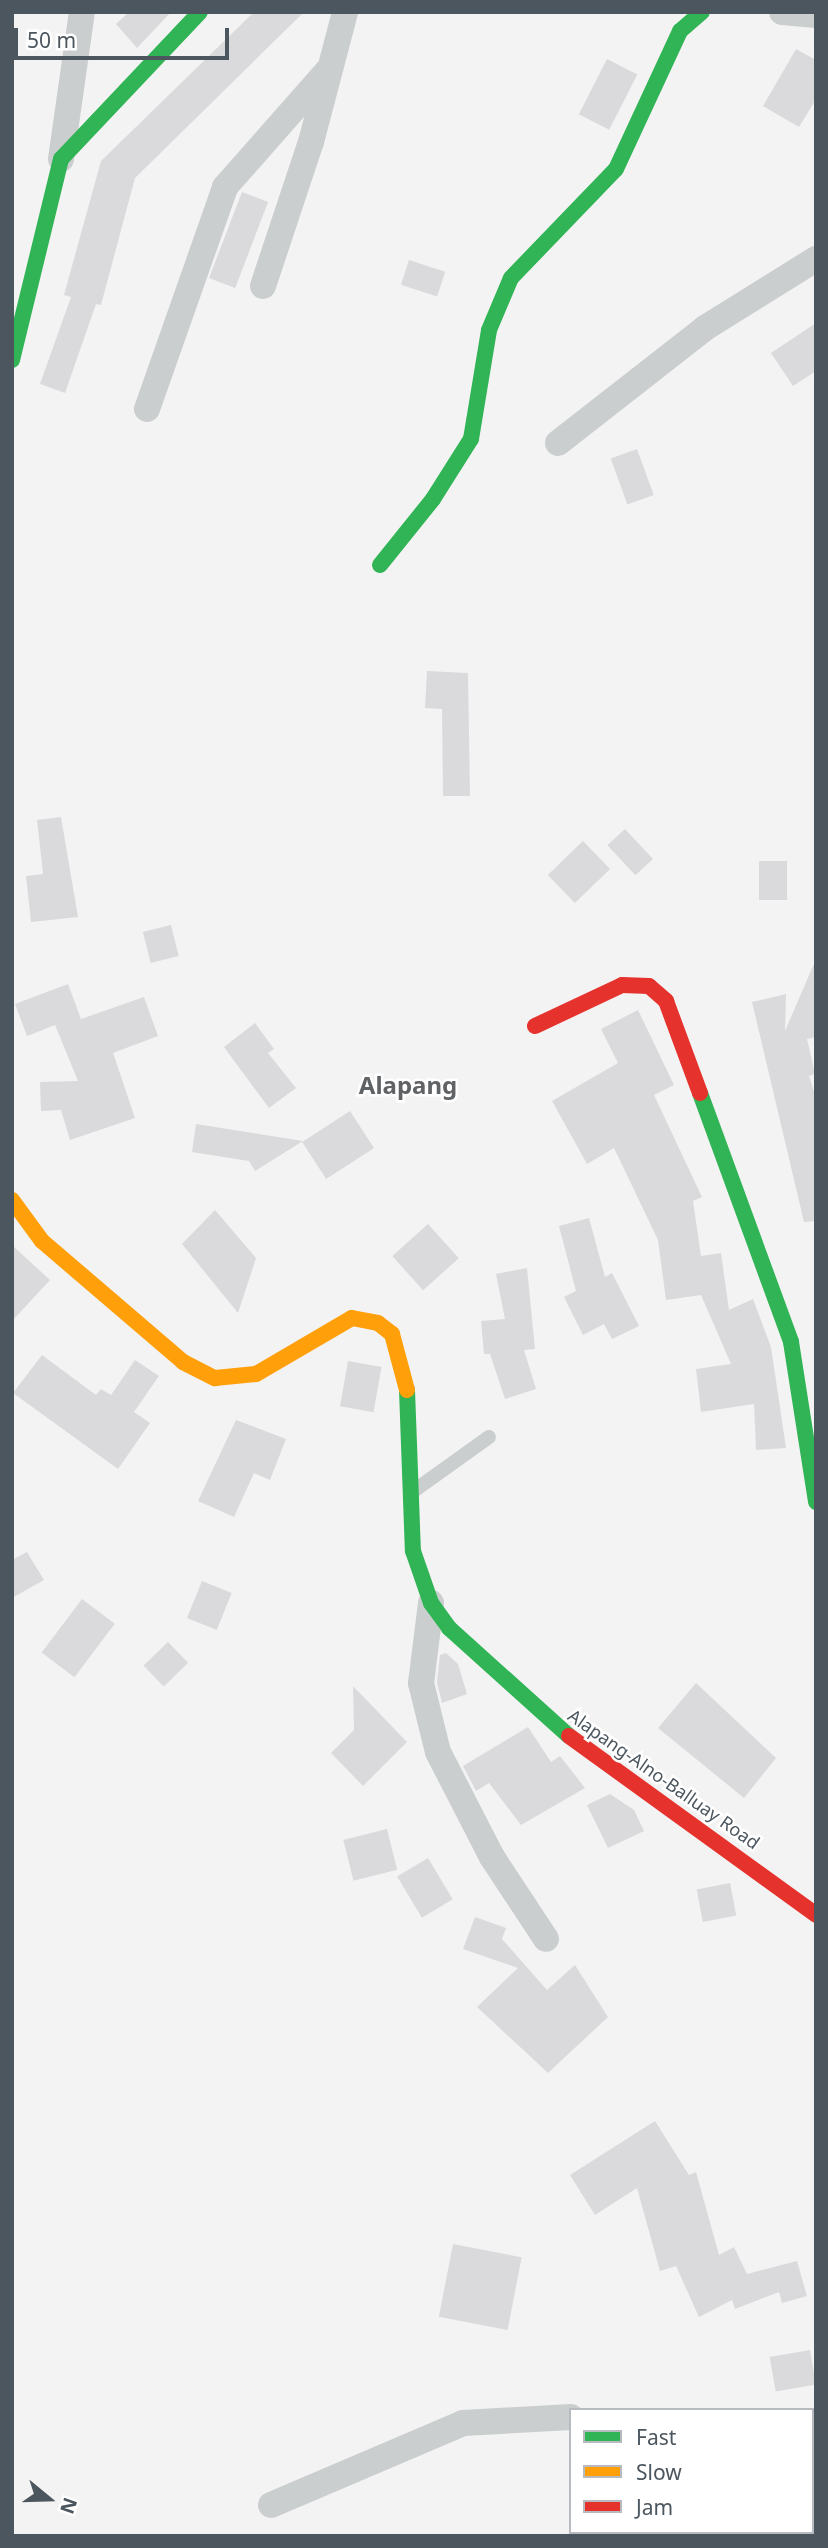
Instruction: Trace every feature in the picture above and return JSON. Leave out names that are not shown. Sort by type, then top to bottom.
[{"type":"street","points":[[12,360],[61,159],[82,12]]},
{"type":"street","points":[[61,159],[200,12]]},
{"type":"street","points":[[263,286],[345,12]]},
{"type":"street","points":[[380,565],[433,499],[471,439],[489,330],[511,278],[616,169],[680,31],[702,12]]},
{"type":"street","points":[[782,12],[816,15]]},
{"type":"street","points":[[147,409],[225,187],[330,68]]},
{"type":"street","points":[[558,443],[705,328],[816,259]]},
{"type":"street","points":[[535,1026],[622,985],[649,986],[666,1001],[791,1342],[816,1502]]},
{"type":"street","name":"Alapang-Alno-Balluay Road","points":[[12,1200],[42,1241],[183,1362],[215,1378],[256,1374],[339,1322],[378,1323],[400,1347],[406,1374],[408,1495],[413,1551],[431,1603],[470,1651],[540,1713],[816,1915]]},
{"type":"street","points":[[431,1603],[421,1683],[439,1752],[492,1857],[546,1939]]},
{"type":"street","points":[[271,2505],[463,2423],[569,2417]]},
{"type":"lane","points":[[408,1495],[489,1437]]},
{"type":"building","points":[[129,12],[171,12],[137,48],[116,24]]},
{"type":"building","points":[[254,12],[304,12],[135,178],[101,305],[96,304],[65,393],[40,384],[71,297],[64,295],[101,161]]},
{"type":"building","points":[[796,49],[816,60],[816,99],[799,127],[763,106]]},
{"type":"building","points":[[607,59],[637,74],[609,130],[579,114]]},
{"type":"building","points":[[242,192],[268,202],[235,288],[209,278]]},
{"type":"building","points":[[409,260],[445,272],[437,296],[401,285]]},
{"type":"building","points":[[816,323],[816,371],[793,386],[771,353]]},
{"type":"building","points":[[637,449],[654,495],[627,505],[611,459]]},
{"type":"building","points":[[427,671],[468,673],[470,796],[443,796],[442,709],[425,708]]},
{"type":"building","points":[[61,817],[78,917],[31,922],[26,876],[43,874],[37,820]]},
{"type":"building","points":[[625,829],[653,859],[635,875],[607,845]]},
{"type":"building","points":[[583,841],[610,869],[575,903],[548,875]]},
{"type":"building","points":[[759,861],[787,861],[787,900],[759,900]]},
{"type":"building","points":[[171,925],[179,956],[151,963],[143,932]]},
{"type":"building","points":[[816,959],[816,1037],[807,1039],[815,1074],[809,1076],[816,1098],[816,1221],[804,1222],[752,1002],[786,994],[785,1031]]},
{"type":"building","points":[[68,984],[81,1019],[144,997],[158,1036],[113,1053],[135,1118],[70,1140],[61,1110],[41,1111],[40,1082],[78,1081],[55,1025],[27,1036],[15,1004]]},
{"type":"building","points":[[638,1010],[674,1085],[654,1095],[702,1197],[693,1201],[701,1256],[721,1253],[729,1310],[753,1299],[771,1347],[786,1448],[756,1450],[754,1404],[701,1412],[696,1369],[731,1364],[701,1295],[666,1300],[658,1240],[614,1148],[587,1164],[552,1101],[618,1063],[601,1029]]},
{"type":"building","points":[[255,1023],[274,1049],[268,1053],[296,1088],[269,1108],[224,1047]]},
{"type":"building","points":[[350,1111],[374,1148],[326,1179],[302,1142]]},
{"type":"building","points":[[196,1124],[303,1141],[255,1171],[249,1161],[192,1152]]},
{"type":"building","points":[[215,1210],[256,1258],[238,1313],[182,1244]]},
{"type":"building","points":[[589,1218],[605,1277],[612,1273],[639,1326],[612,1339],[604,1324],[583,1335],[564,1297],[576,1291],[559,1226]]},
{"type":"building","points":[[428,1224],[459,1258],[423,1290],[392,1256]]},
{"type":"building","points":[[12,1245],[50,1280],[12,1321]]},
{"type":"building","points":[[527,1268],[535,1349],[524,1350],[536,1389],[505,1399],[490,1354],[484,1354],[481,1321],[505,1319],[496,1274]]},
{"type":"building","points":[[42,1355],[96,1395],[101,1389],[111,1395],[135,1360],[159,1376],[134,1412],[150,1423],[118,1469],[13,1393]]},
{"type":"building","points":[[348,1361],[381,1367],[373,1412],[340,1406]]},
{"type":"building","points":[[236,1420],[286,1439],[270,1480],[254,1473],[234,1517],[198,1501]]},
{"type":"building","points":[[27,1552],[44,1580],[12,1598],[12,1560]]},
{"type":"building","points":[[202,1581],[232,1593],[217,1630],[187,1618]]},
{"type":"building","points":[[82,1599],[115,1624],[74,1677],[42,1653]]},
{"type":"building","points":[[168,1642],[188,1663],[164,1686],[144,1666]]},
{"type":"building","points":[[446,1653],[458,1664],[467,1694],[442,1703],[437,1682],[440,1655]]},
{"type":"building","points":[[696,1683],[776,1758],[744,1798],[658,1728]]},
{"type":"building","points":[[353,1686],[407,1742],[363,1786],[331,1753],[354,1730]]},
{"type":"building","points":[[528,1727],[551,1762],[560,1756],[585,1788],[521,1825],[489,1783],[476,1791],[463,1766]]},
{"type":"building","points":[[610,1794],[634,1810],[644,1831],[608,1848],[587,1805]]},
{"type":"building","points":[[387,1829],[397,1870],[353,1881],[343,1840]]},
{"type":"building","points":[[428,1858],[453,1899],[422,1918],[397,1877]]},
{"type":"building","points":[[730,1883],[736,1915],[703,1922],[697,1889]]},
{"type":"building","points":[[475,1917],[506,1928],[502,1939],[547,1990],[575,1965],[608,2017],[548,2073],[477,2007],[518,1968],[463,1949]]},
{"type":"building","points":[[655,2121],[689,2175],[696,2172],[719,2255],[734,2247],[747,2274],[797,2261],[807,2296],[782,2303],[779,2292],[735,2309],[732,2300],[699,2317],[676,2266],[660,2271],[637,2188],[595,2215],[570,2175]]},
{"type":"building","points":[[453,2244],[522,2257],[508,2330],[439,2317]]},
{"type":"building","points":[[810,2350],[816,2384],[776,2392],[770,2357]]},
{"type":"traffic: fast","points":[[12,360],[61,159],[200,12]]},
{"type":"traffic: fast","points":[[380,565],[433,499],[471,439],[489,330],[511,278],[616,169],[680,31],[702,12]]},
{"type":"traffic: fast","points":[[700,1093],[791,1342],[816,1502]]},
{"type":"traffic: fast","points":[[407,1390],[413,1551],[431,1603],[449,1628],[569,1736]]},
{"type":"traffic: slow","points":[[12,1200],[42,1241],[183,1362],[215,1378],[256,1374],[352,1318],[378,1323],[392,1334],[407,1390]]},
{"type":"traffic: jam","points":[[535,1026],[622,985],[649,986],[666,1001],[700,1093]]},
{"type":"traffic: jam","points":[[569,1736],[816,1915]]},
{"type":"district","name":"Alapang","points":[[408,1085]]}]
